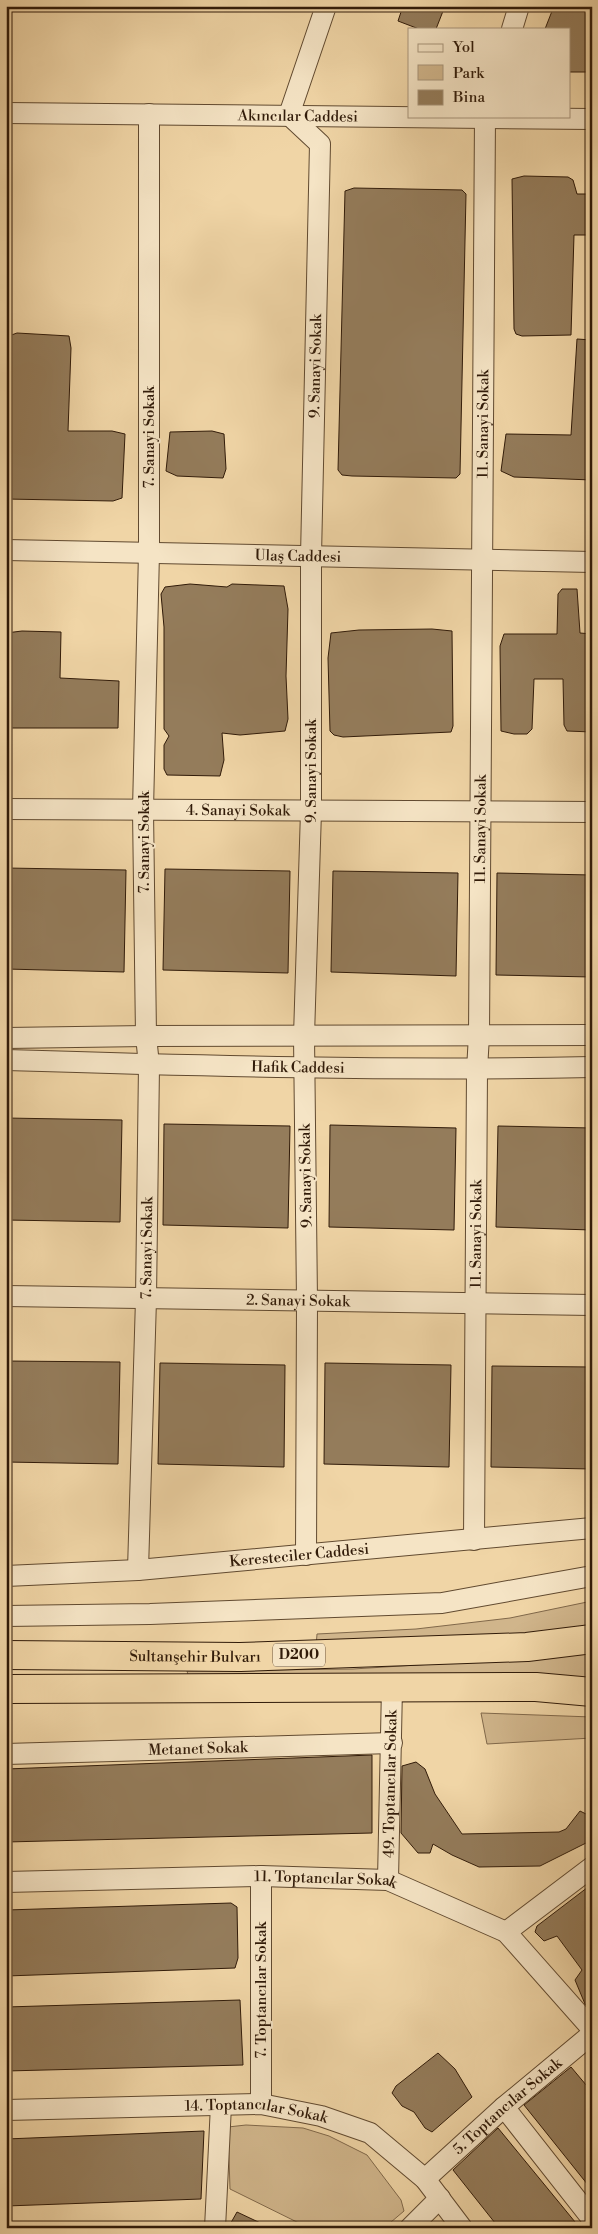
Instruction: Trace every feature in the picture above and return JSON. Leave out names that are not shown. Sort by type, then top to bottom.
[{"type":"highway","name":"Sultanşehir Bulvarı","points":[[6,1655],[240,1658],[527,1647],[592,1639]]},
{"type":"highway","name":"D200","points":[[6,1688],[536,1687],[592,1692]]},
{"type":"street","points":[[289,116],[326,6]]},
{"type":"street","points":[[512,28],[519,6]]},
{"type":"street","name":"Akıncılar Caddesi","points":[[6,113],[408,117]]},
{"type":"street","name":"7. Sanayi Sokak","points":[[138,1570],[146,1298],[149,1065],[146,1036],[143,810],[149,552],[149,114]]},
{"type":"street","name":"9. Sanayi Sokak","points":[[289,116],[320,144],[312,556],[311,811],[304,1036],[307,1301],[306,1555]]},
{"type":"street","name":"11. Sanayi Sokak","points":[[474,1540],[485,118]]},
{"type":"street","name":"Akıncılar Caddesi","points":[[570,118],[592,118]]},
{"type":"street","name":"Ulaş Caddesi","points":[[6,550],[592,562]]},
{"type":"street","name":"4. Sanayi Sokak","points":[[6,809],[592,812]]},
{"type":"street","points":[[6,1038],[592,1035]]},
{"type":"street","name":"Hafik Caddesi","points":[[6,1060],[305,1068],[477,1070],[592,1068]]},
{"type":"street","name":"2. Sanayi Sokak","points":[[6,1296],[592,1305]]},
{"type":"street","name":"Keresteciler Caddesi","points":[[6,1576],[138,1570],[592,1528]]},
{"type":"street","points":[[6,1616],[150,1614],[442,1603],[592,1576]]},
{"type":"street","name":"49. Toptancılar Sokak","points":[[388,1880],[392,1688]]},
{"type":"street","name":"Metanet Sokak","points":[[6,1754],[392,1743]]},
{"type":"street","points":[[506,1932],[592,1867]]},
{"type":"street","name":"11. Toptancılar Sokak","points":[[6,1882],[261,1876],[388,1880],[506,1932],[592,2029]]},
{"type":"street","name":"7. Toptancılar Sokak","points":[[261,1876],[261,2104]]},
{"type":"street","name":"5. Toptancılar Sokak","points":[[425,2179],[504,2107],[592,2034]]},
{"type":"street","name":"14. Toptancılar Sokak","points":[[6,2110],[261,2104],[321,2116],[370,2133],[425,2179],[462,2228]]},
{"type":"street","points":[[215,2228],[221,2105]]},
{"type":"street","points":[[504,2107],[592,2219]]},
{"type":"street","points":[[410,2228],[440,2198]]},
{"type":"green space","points":[[592,1601],[592,1629],[316,1647],[317,1634],[416,1629],[510,1618]]},
{"type":"green space","points":[[592,1654],[592,1685],[190,1682],[187,1671],[353,1669]]},
{"type":"green space","points":[[481,1713],[592,1717],[592,1738],[487,1744]]},
{"type":"green space","points":[[246,2125],[303,2128],[329,2136],[367,2155],[401,2200],[404,2211],[384,2228],[309,2228],[230,2189],[228,2127]]},
{"type":"building","points":[[403,6],[445,6],[436,28],[416,28],[398,21]]},
{"type":"building","points":[[554,6],[592,6],[592,72],[570,72],[570,28],[545,28]]},
{"type":"building","points":[[524,176],[568,177],[573,180],[577,194],[592,194],[592,235],[574,235],[571,335],[522,336],[516,334],[514,329],[512,179]]},
{"type":"building","points":[[354,188],[462,190],[466,194],[460,474],[456,478],[352,476],[342,475],[338,470],[345,191]]},
{"type":"building","points":[[17,333],[69,336],[71,348],[68,431],[112,431],[125,434],[122,498],[113,501],[6,499],[6,337]]},
{"type":"building","points":[[577,339],[592,340],[592,480],[514,477],[501,471],[506,434],[571,435]]},
{"type":"building","points":[[212,431],[224,434],[226,469],[223,478],[177,476],[166,471],[170,432]]},
{"type":"building","points":[[190,584],[227,587],[232,584],[284,586],[288,609],[286,676],[288,719],[285,731],[240,735],[222,733],[224,760],[220,776],[167,775],[164,769],[164,745],[169,736],[164,729],[164,627],[161,594],[165,587]]},
{"type":"building","points":[[562,589],[577,589],[580,633],[592,634],[592,732],[567,731],[564,725],[563,679],[534,679],[532,729],[527,734],[501,731],[500,646],[504,634],[557,634],[558,594]]},
{"type":"building","points":[[432,629],[452,631],[453,726],[451,732],[343,737],[334,735],[330,731],[328,658],[331,633],[359,630]]},
{"type":"building","points":[[22,631],[61,632],[60,678],[119,681],[118,728],[6,728],[6,633]]},
{"type":"building","points":[[6,868],[126,870],[124,972],[6,969]]},
{"type":"building","points":[[165,869],[290,871],[288,973],[163,970]]},
{"type":"building","points":[[333,871],[458,873],[456,976],[331,972]]},
{"type":"building","points":[[497,873],[592,875],[592,977],[496,975]]},
{"type":"building","points":[[6,1118],[122,1120],[120,1222],[6,1220]]},
{"type":"building","points":[[164,1124],[290,1126],[288,1228],[163,1225]]},
{"type":"building","points":[[330,1125],[456,1128],[454,1230],[329,1227]]},
{"type":"building","points":[[498,1126],[592,1128],[592,1230],[496,1227]]},
{"type":"building","points":[[6,1361],[120,1362],[118,1464],[6,1462]]},
{"type":"building","points":[[160,1363],[285,1365],[284,1467],[158,1464]]},
{"type":"building","points":[[325,1363],[451,1365],[449,1467],[324,1464]]},
{"type":"building","points":[[492,1366],[592,1367],[592,1469],[491,1467]]},
{"type":"building","points":[[372,1755],[372,1833],[6,1842],[6,1769]]},
{"type":"building","points":[[416,1762],[425,1769],[435,1794],[462,1834],[559,1832],[566,1829],[580,1811],[592,1817],[592,1840],[540,1866],[479,1867],[433,1844],[430,1853],[418,1853],[401,1833],[402,1766]]},
{"type":"building","points":[[592,1884],[592,2011],[585,2004],[575,1980],[582,1970],[557,1936],[544,1941],[535,1932],[537,1926]]},
{"type":"building","points":[[231,1903],[237,1907],[238,1958],[235,1968],[6,1976],[6,1910]]},
{"type":"building","points":[[240,2000],[243,2065],[6,2071],[6,2007]]},
{"type":"building","points":[[438,2053],[455,2069],[472,2097],[432,2132],[425,2128],[414,2112],[402,2106],[392,2093],[396,2086]]},
{"type":"building","points":[[571,2067],[592,2092],[592,2190],[524,2105]]},
{"type":"building","points":[[498,2128],[580,2228],[499,2228],[453,2170]]},
{"type":"building","points":[[204,2131],[201,2199],[6,2206],[6,2139]]},
{"type":"building","points":[[237,2212],[271,2228],[228,2228]]}]
